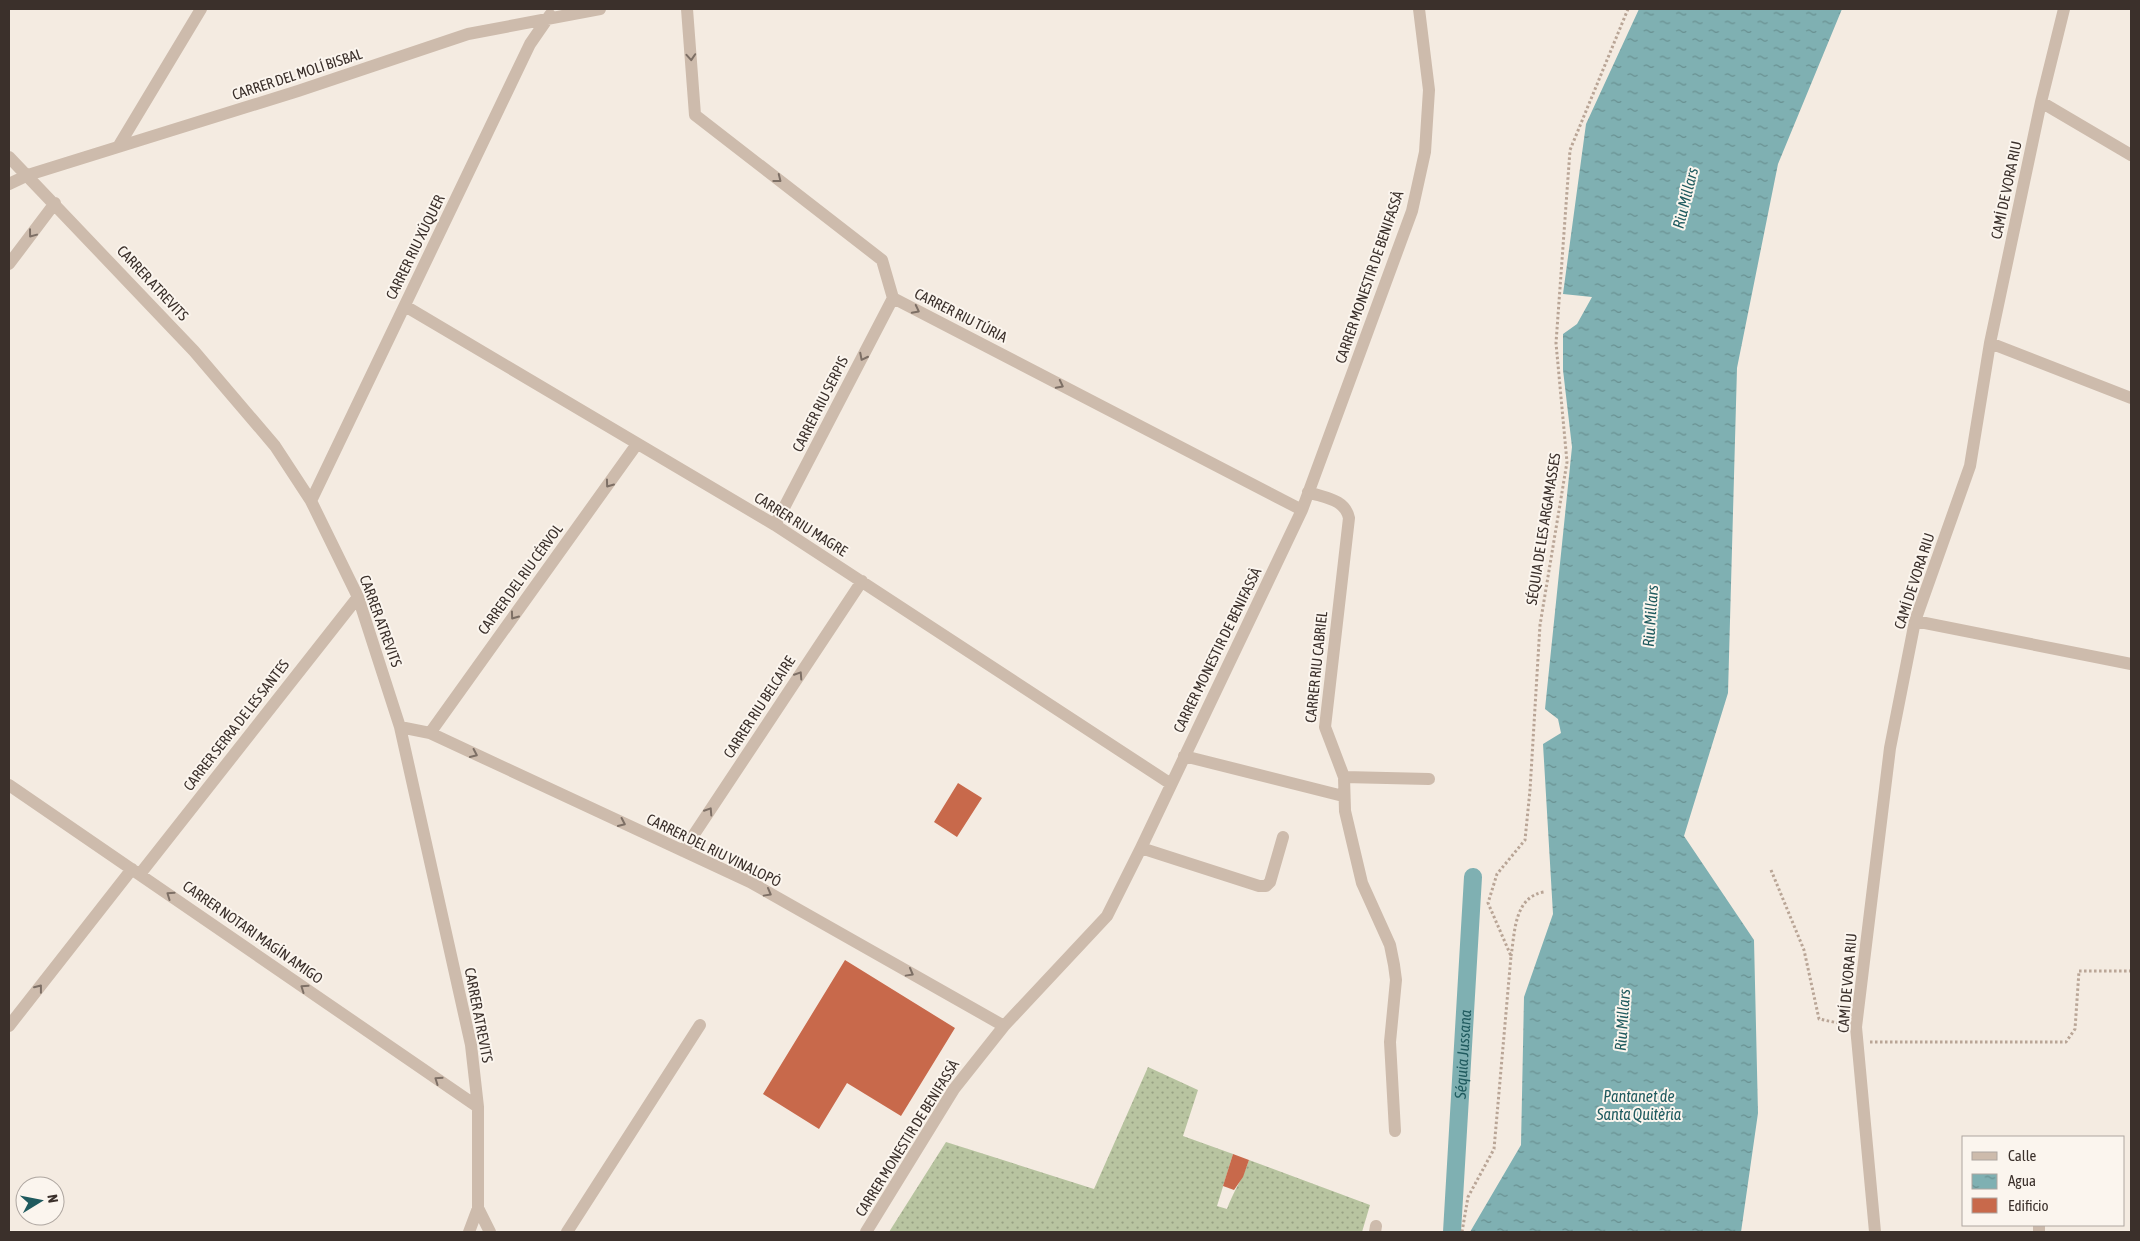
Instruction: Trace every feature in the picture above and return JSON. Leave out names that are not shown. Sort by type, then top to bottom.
[{"type":"street","points":[[118,148],[200,9]]},
{"type":"street","name":"CARRER DEL MOLÍ BISBAL","points":[[9,184],[28,175],[298,91],[468,34],[550,14],[600,9]]},
{"type":"street","name":"CARRER RIU TÚRIA","points":[[687,9],[694,114],[882,260],[893,298],[1302,510]]},
{"type":"street","name":"CARRER MONESTIR DE BENIFASSÀ","points":[[866,1232],[954,1089],[1004,1026],[1107,916],[1142,848],[1302,510],[1412,211],[1425,152],[1428,90],[1419,9]]},
{"type":"street","name":"CAMÍ DE VORA RIU","points":[[1875,1232],[1856,1027],[1890,748],[1915,621],[1970,466],[1990,343],[2041,102],[2064,9]]},
{"type":"street","name":"CARRER RIU XÚQUER","points":[[311,501],[530,44],[550,14]]},
{"type":"street","points":[[2041,102],[2131,154]]},
{"type":"street","name":"CARRER ATREVITS","points":[[9,157],[55,203],[194,351],[275,446],[311,501],[358,596],[400,727],[471,1044],[478,1107],[478,1208]]},
{"type":"street","points":[[9,264],[55,203]]},
{"type":"street","name":"CARRER RIU SERPIS","points":[[775,525],[893,298]]},
{"type":"street","name":"CARRER RIU MAGRE","points":[[405,306],[775,525],[1171,784]]},
{"type":"street","points":[[1990,343],[2131,398]]},
{"type":"street","name":"CARRER DEL RIU CÉRVOL","points":[[430,733],[637,444]]},
{"type":"street","name":"CARRER RIU CABRIEL","points":[[1308,492],[1341,502],[1347,508],[1349,518],[1325,727],[1344,777],[1343,796],[1362,884],[1390,945],[1394,964],[1396,980],[1390,1042],[1395,1131]]},
{"type":"street","name":"CARRER RIU BELCAIRE","points":[[683,851],[862,581]]},
{"type":"street","name":"CARRER SERRA DE LES SANTES","points":[[9,1026],[136,872],[358,596]]},
{"type":"street","points":[[1915,621],[2131,664]]},
{"type":"street","name":"CARRER DEL RIU VINALOPÓ","points":[[400,727],[430,733],[750,882],[1004,1026]]},
{"type":"street","points":[[1184,756],[1343,796]]},
{"type":"street","points":[[1344,777],[1429,779]]},
{"type":"street","name":"CARRER NOTARI MAGÍN AMIGO","points":[[9,784],[478,1107]]},
{"type":"street","points":[[1142,848],[1259,886],[1266,886],[1270,882],[1283,837]]},
{"type":"street","points":[[567,1232],[700,1024]]},
{"type":"street","points":[[470,1232],[478,1208]]},
{"type":"street","points":[[478,1208],[490,1232]]},
{"type":"path","name":"SÉQUIA DE LES ARGAMASSES","points":[[1511,956],[1488,903],[1497,874],[1525,840],[1530,790],[1540,625],[1567,462],[1556,343],[1570,150],[1628,9]]},
{"type":"path","points":[[1771,870],[1804,950],[1819,1019],[1856,1027]]},
{"type":"path","points":[[1462,1232],[1468,1197],[1494,1149],[1511,956],[1520,907],[1526,900],[1544,892]]},
{"type":"path","points":[[1858,1042],[2066,1042],[2075,1029],[2079,971],[2131,971]]},
{"type":"green space","points":[[1148,1067],[1198,1090],[1183,1136],[1233,1154],[1217,1206],[1227,1209],[1249,1160],[1370,1205],[1362,1232],[889,1232],[946,1142],[1094,1189]]},
{"type":"water","name":"Pantanet de Santa Quitèria","points":[[1639,9],[1842,9],[1778,164],[1737,368],[1728,693],[1684,836],[1754,940],[1758,1113],[1741,1232],[1470,1232],[1521,1145],[1524,997],[1553,914],[1543,744],[1561,733],[1558,719],[1545,709],[1572,447],[1563,370],[1563,334],[1577,324],[1592,297],[1563,294],[1586,124]]},
{"type":"building","points":[[958,783],[982,798],[957,837],[934,822]]},
{"type":"building","points":[[845,960],[955,1028],[901,1116],[847,1083],[819,1129],[763,1094]]},
{"type":"building","points":[[1233,1154],[1249,1160],[1243,1177],[1234,1190],[1223,1186]]},
{"type":"waterway","name":"Séquia Jussana","points":[[1452,1232],[1473,877]]},
{"type":"water label","name":"Riu Millars","points":[[1685,198]]},
{"type":"water label","name":"Riu Millars","points":[[1650,616]]},
{"type":"water label","name":"Riu Millars","points":[[1622,1020]]}]
